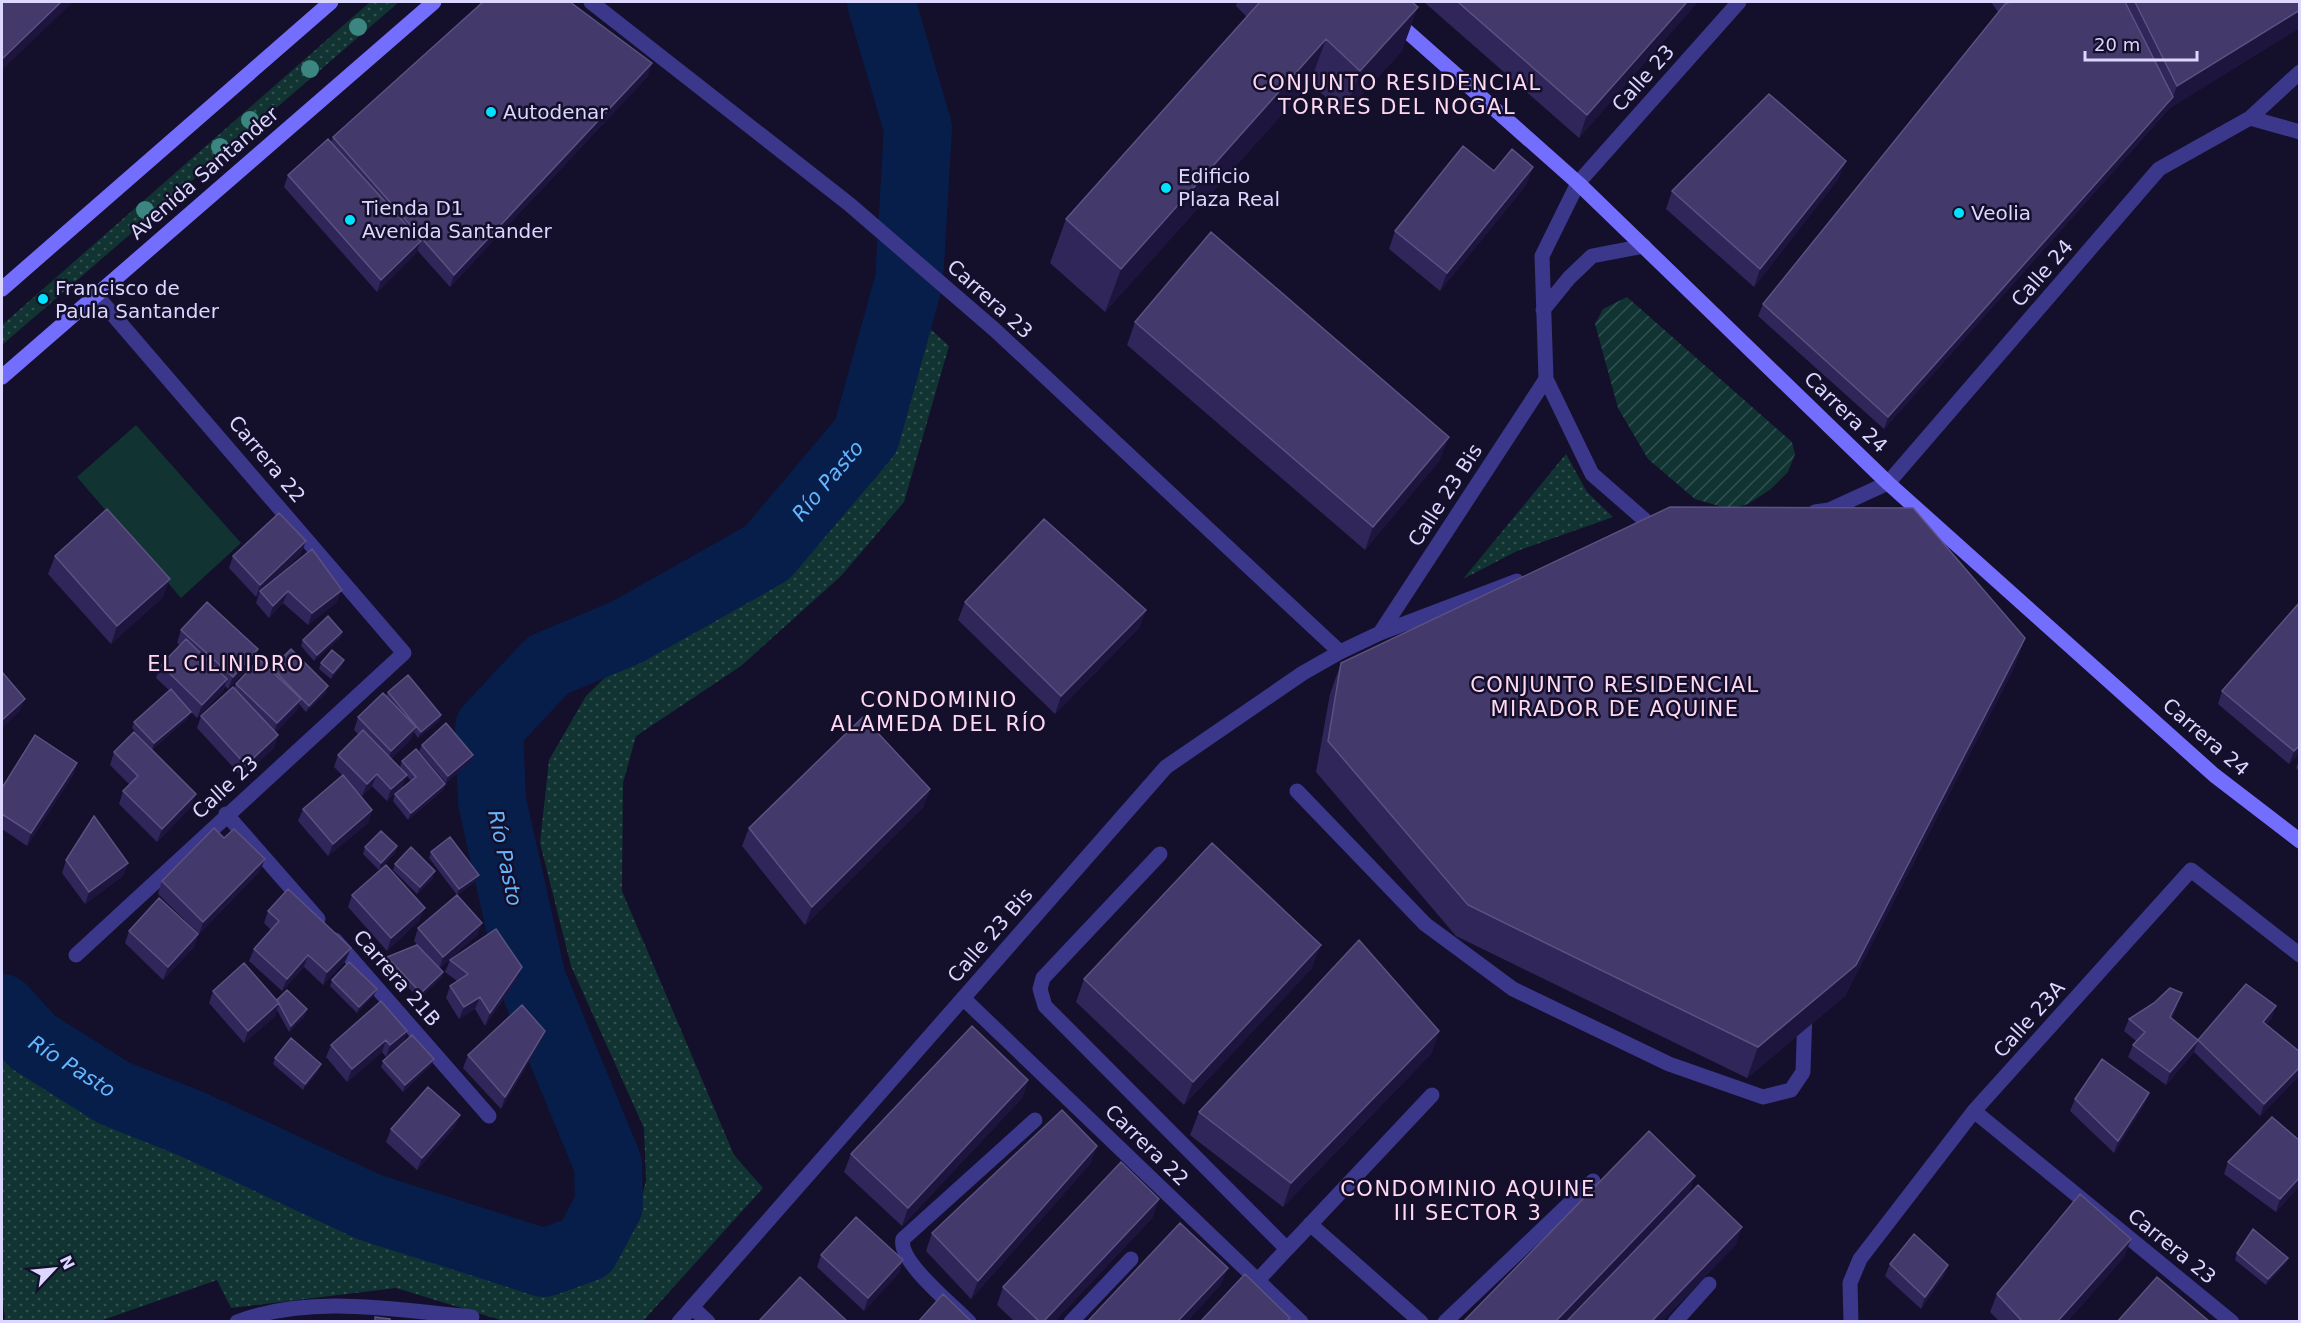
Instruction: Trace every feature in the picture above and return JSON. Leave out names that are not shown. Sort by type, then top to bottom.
[{"type":"street","points":[[2,289],[330,2]]},
{"type":"street","name":"Avenida Santander","points":[[2,377],[435,2]]},
{"type":"street","name":"Carrera 23","points":[[591,2],[849,204],[995,330],[1340,652]]},
{"type":"street","name":"Carrera 24","points":[[1374,2],[1578,183],[1888,483],[2214,775],[2300,841]]},
{"type":"street","name":"Calle 23","points":[[1546,379],[1542,256],[1578,183],[1739,2]]},
{"type":"street","name":"Calle 24","points":[[1888,483],[2159,169],[2250,118],[2300,72]]},
{"type":"street","points":[[2250,118],[2298,131]]},
{"type":"street","points":[[1543,309],[1569,278],[1592,256],[1644,246]]},
{"type":"street","name":"Carrera 22","points":[[96,295],[404,653]]},
{"type":"street","points":[[1546,379],[1592,474],[1649,531],[1678,528]]},
{"type":"street","name":"Calle 23 Bis","points":[[1380,633],[1546,379]]},
{"type":"street","points":[[1798,514],[1829,510],[1888,483]]},
{"type":"street","name":"Calle 23 Bis","points":[[679,1322],[1166,767],[1303,673],[1340,652],[1380,633],[1534,575]]},
{"type":"street","name":"Calle 23","points":[[76,955],[226,814],[404,653]]},
{"type":"street","points":[[1297,791],[1425,924],[1504,983],[1669,1064],[1763,1096],[1791,1090],[1803,1071],[1805,1001]]},
{"type":"street","name":"Carrera 21B","points":[[226,814],[489,1116]]},
{"type":"street","points":[[1160,854],[1043,978],[1040,989],[1042,998],[1045,1006],[1287,1249]]},
{"type":"street","name":"Calle 23A","points":[[1851,1322],[1850,1283],[1860,1259],[1974,1111],[2191,870],[2300,955]]},
{"type":"street","name":"Carrera 22","points":[[963,998],[1301,1322]]},
{"type":"street","points":[[1258,1280],[1432,1095]]},
{"type":"street","name":"Carrera 23","points":[[1974,1111],[2232,1322]]},
{"type":"street","points":[[969,1322],[907,1260],[902,1244],[903,1239],[1035,1120]]},
{"type":"street","points":[[1445,1322],[1593,1181]]},
{"type":"street","points":[[1310,1224],[1421,1322]]},
{"type":"street","points":[[1071,1322],[1131,1259]]},
{"type":"street","points":[[1675,1322],[1709,1284]]},
{"type":"street","points":[[237,1322],[261,1312],[345,1306],[472,1317]]},
{"type":"street","points":[[692,1307],[708,1322]]},
{"type":"green space","points":[[370,2],[399,2],[2,345],[2,325]]},
{"type":"green space","points":[[1627,297],[1792,442],[1795,454],[1788,472],[1771,489],[1748,504],[1729,509],[1695,499],[1648,459],[1618,408],[1595,324],[1603,309]]},
{"type":"green space","points":[[914,314],[949,346],[904,502],[841,576],[741,666],[636,736],[623,783],[622,891],[734,1155],[763,1188],[643,1321],[504,1321],[396,1288],[231,1308],[217,1280],[100,1321],[2,1321],[5,1318],[2,1298],[2,1056],[34,1076],[160,1126],[362,1217],[512,1265],[554,1271],[603,1268],[634,1225],[646,1181],[644,1128],[571,966],[540,843],[549,760],[586,696],[625,658],[734,602],[833,521],[877,476]]},
{"type":"green space","points":[[136,425],[241,543],[181,598],[77,477]]},
{"type":"green space","points":[[1566,454],[1587,492],[1613,517],[1517,551],[1463,579]]},
{"type":"building","points":[[2,2],[61,2],[2,59]]},
{"type":"building","name":"Autodenar","points":[[483,2],[570,2],[652,63],[454,275],[333,137]]},
{"type":"building","name":"Edificio Plaza Real","points":[[1260,2],[1412,2],[1418,7],[1360,71],[1326,39],[1121,269],[1066,219]]},
{"type":"building","points":[[1458,2],[1687,2],[1587,115]]},
{"type":"building","name":"Veolia","points":[[2010,2],[2125,2],[2173,97],[1888,417],[1763,304],[2005,4]]},
{"type":"building","points":[[2135,2],[2300,2],[2300,10],[2177,86]]},
{"type":"building","points":[[1769,94],[1846,161],[1760,269],[1672,191]]},
{"type":"building","name":"Tienda D1 Avenida Santander","points":[[328,139],[421,241],[381,280],[288,175]]},
{"type":"building","points":[[1463,146],[1494,171],[1512,149],[1533,167],[1447,273],[1395,231]]},
{"type":"building","points":[[1211,232],[1449,437],[1373,527],[1135,322]]},
{"type":"building","points":[[1670,507],[1913,508],[2025,638],[1856,965],[1758,1047],[1468,905],[1328,741],[1341,663]]},
{"type":"building","points":[[107,509],[170,579],[117,626],[55,556]]},
{"type":"building","points":[[279,513],[306,541],[260,585],[233,556]]},
{"type":"building","points":[[1044,519],[1146,610],[1061,696],[965,602]]},
{"type":"building","points":[[312,549],[342,590],[312,613],[288,591],[273,606],[260,591]]},
{"type":"building","points":[[207,602],[258,649],[233,677],[181,630]]},
{"type":"building","points":[[2300,602],[2300,745],[2294,751],[2222,691]]},
{"type":"building","points":[[328,616],[342,632],[317,655],[303,640]]},
{"type":"building","points":[[186,639],[227,679],[202,705],[161,665]]},
{"type":"building","points":[[291,649],[328,686],[309,706],[272,668]]},
{"type":"building","points":[[332,650],[344,660],[333,673],[321,663]]},
{"type":"building","points":[[259,659],[301,699],[277,723],[236,684]]},
{"type":"building","points":[[2,672],[25,699],[2,720]]},
{"type":"building","points":[[408,675],[441,715],[421,732],[388,692]]},
{"type":"building","points":[[233,687],[278,735],[246,765],[201,716]]},
{"type":"building","points":[[171,689],[191,712],[154,743],[134,722]]},
{"type":"building","points":[[383,693],[416,727],[391,751],[358,717]]},
{"type":"building","points":[[863,717],[930,789],[812,907],[749,828]]},
{"type":"building","points":[[446,723],[473,755],[448,776],[422,745]]},
{"type":"building","points":[[363,730],[407,775],[391,789],[377,774],[367,784],[338,755]]},
{"type":"building","points":[[134,732],[196,794],[162,829],[123,791],[138,776],[114,752]]},
{"type":"building","points":[[35,735],[77,763],[31,833],[2,814],[2,788]]},
{"type":"building","points":[[416,749],[445,784],[411,813],[395,794],[416,777],[402,761]]},
{"type":"building","points":[[343,775],[372,810],[333,844],[303,809]]},
{"type":"building","points":[[94,816],[128,863],[89,892],[66,860]]},
{"type":"building","points":[[214,828],[224,838],[234,829],[265,859],[203,922],[162,881]]},
{"type":"building","points":[[381,831],[397,846],[381,863],[365,847]]},
{"type":"building","points":[[450,837],[479,875],[459,889],[431,852]]},
{"type":"building","points":[[1212,843],[1321,945],[1193,1082],[1084,979]]},
{"type":"building","points":[[411,847],[435,871],[420,887],[395,864]]},
{"type":"building","points":[[386,865],[425,908],[391,938],[352,895]]},
{"type":"building","points":[[288,889],[351,948],[327,972],[308,955],[287,979],[254,949],[279,921],[268,911]]},
{"type":"building","points":[[457,895],[482,923],[443,957],[418,928]]},
{"type":"building","points":[[159,898],[198,934],[168,967],[129,931]]},
{"type":"building","points":[[496,929],[522,967],[490,1013],[480,997],[464,1007],[450,986],[468,974],[450,960]]},
{"type":"building","points":[[1359,940],[1439,1031],[1291,1183],[1199,1112]]},
{"type":"building","points":[[417,945],[443,972],[421,993],[387,957]]},
{"type":"building","points":[[349,962],[377,989],[359,1007],[332,980]]},
{"type":"building","points":[[244,963],[279,1003],[248,1031],[213,991]]},
{"type":"building","points":[[2246,984],[2276,1006],[2263,1022],[2300,1052],[2300,1067],[2264,1104],[2198,1040]]},
{"type":"building","points":[[2170,988],[2182,993],[2170,1017],[2198,1040],[2170,1072],[2133,1045],[2145,1032],[2129,1019],[2154,1003]]},
{"type":"building","points":[[287,990],[307,1009],[291,1026],[277,1000]]},
{"type":"building","points":[[381,1001],[407,1031],[390,1045],[386,1040],[352,1069],[331,1045]]},
{"type":"building","points":[[522,1005],[545,1031],[505,1097],[468,1055]]},
{"type":"building","points":[[972,1026],[1028,1080],[908,1208],[851,1154]]},
{"type":"building","points":[[412,1035],[434,1059],[405,1085],[383,1061]]},
{"type":"building","points":[[291,1038],[321,1064],[305,1084],[275,1058]]},
{"type":"building","points":[[2102,1059],[2149,1093],[2118,1141],[2075,1099]]},
{"type":"building","points":[[428,1087],[460,1115],[422,1158],[391,1129]]},
{"type":"building","points":[[1062,1110],[1097,1146],[978,1281],[932,1233]]},
{"type":"building","points":[[2272,1117],[2300,1141],[2300,1177],[2280,1199],[2228,1162]]},
{"type":"building","points":[[1649,1131],[1695,1176],[1555,1322],[1463,1322]]},
{"type":"building","points":[[1121,1162],[1159,1199],[1043,1322],[1040,1322],[1003,1287]]},
{"type":"building","points":[[1698,1185],[1742,1227],[1651,1322],[1566,1322]]},
{"type":"building","points":[[2080,1194],[2131,1239],[2057,1322],[2023,1322],[1997,1294]]},
{"type":"building","points":[[856,1217],[903,1260],[868,1298],[821,1255]]},
{"type":"building","points":[[1180,1223],[1228,1268],[1177,1322],[1087,1322]]},
{"type":"building","points":[[2253,1229],[2288,1258],[2268,1279],[2237,1253]]},
{"type":"building","points":[[1914,1234],[1948,1265],[1925,1297],[1890,1264]]},
{"type":"building","points":[[1245,1274],[1290,1318],[1286,1322],[1200,1322]]},
{"type":"building","points":[[800,1277],[848,1322],[762,1322],[760,1320]]},
{"type":"building","points":[[2157,1277],[2210,1322],[2117,1322]]},
{"type":"building","points":[[943,1294],[972,1322],[918,1322]]},
{"type":"building","points":[[375,1317],[390,1319],[390,1322],[375,1322]]},
{"type":"waterway","name":"Río Pasto","points":[[2,1008],[33,1042],[114,1093],[192,1124],[369,1207],[544,1263],[586,1248],[609,1205],[608,1164],[532,980],[492,801],[489,728],[548,665],[627,632],[767,553],[866,436],[909,281],[918,128],[881,2]]},
{"type":"place","name":"Autodenar","points":[[491,112]]},
{"type":"place","name":"Edificio Plaza Real","points":[[1166,188]]},
{"type":"place","name":"Veolia","points":[[1959,213]]},
{"type":"place","name":"Tienda D1 Avenida Santander","points":[[350,220]]},
{"type":"place","name":"Francisco de Paula Santander","points":[[43,299]]},
{"type":"district","name":"CONJUNTO RESIDENCIAL TORRES DEL NOGAL","points":[[1397,95]]},
{"type":"district","name":"EL CILINIDRO","points":[[226,664]]},
{"type":"district","name":"CONJUNTO RESIDENCIAL MIRADOR DE AQUINE","points":[[1615,697]]},
{"type":"district","name":"CONDOMINIO ALAMEDA DEL RÍO","points":[[939,712]]},
{"type":"district","name":"CONDOMINIO AQUINE III SECTOR 3","points":[[1468,1201]]}]
